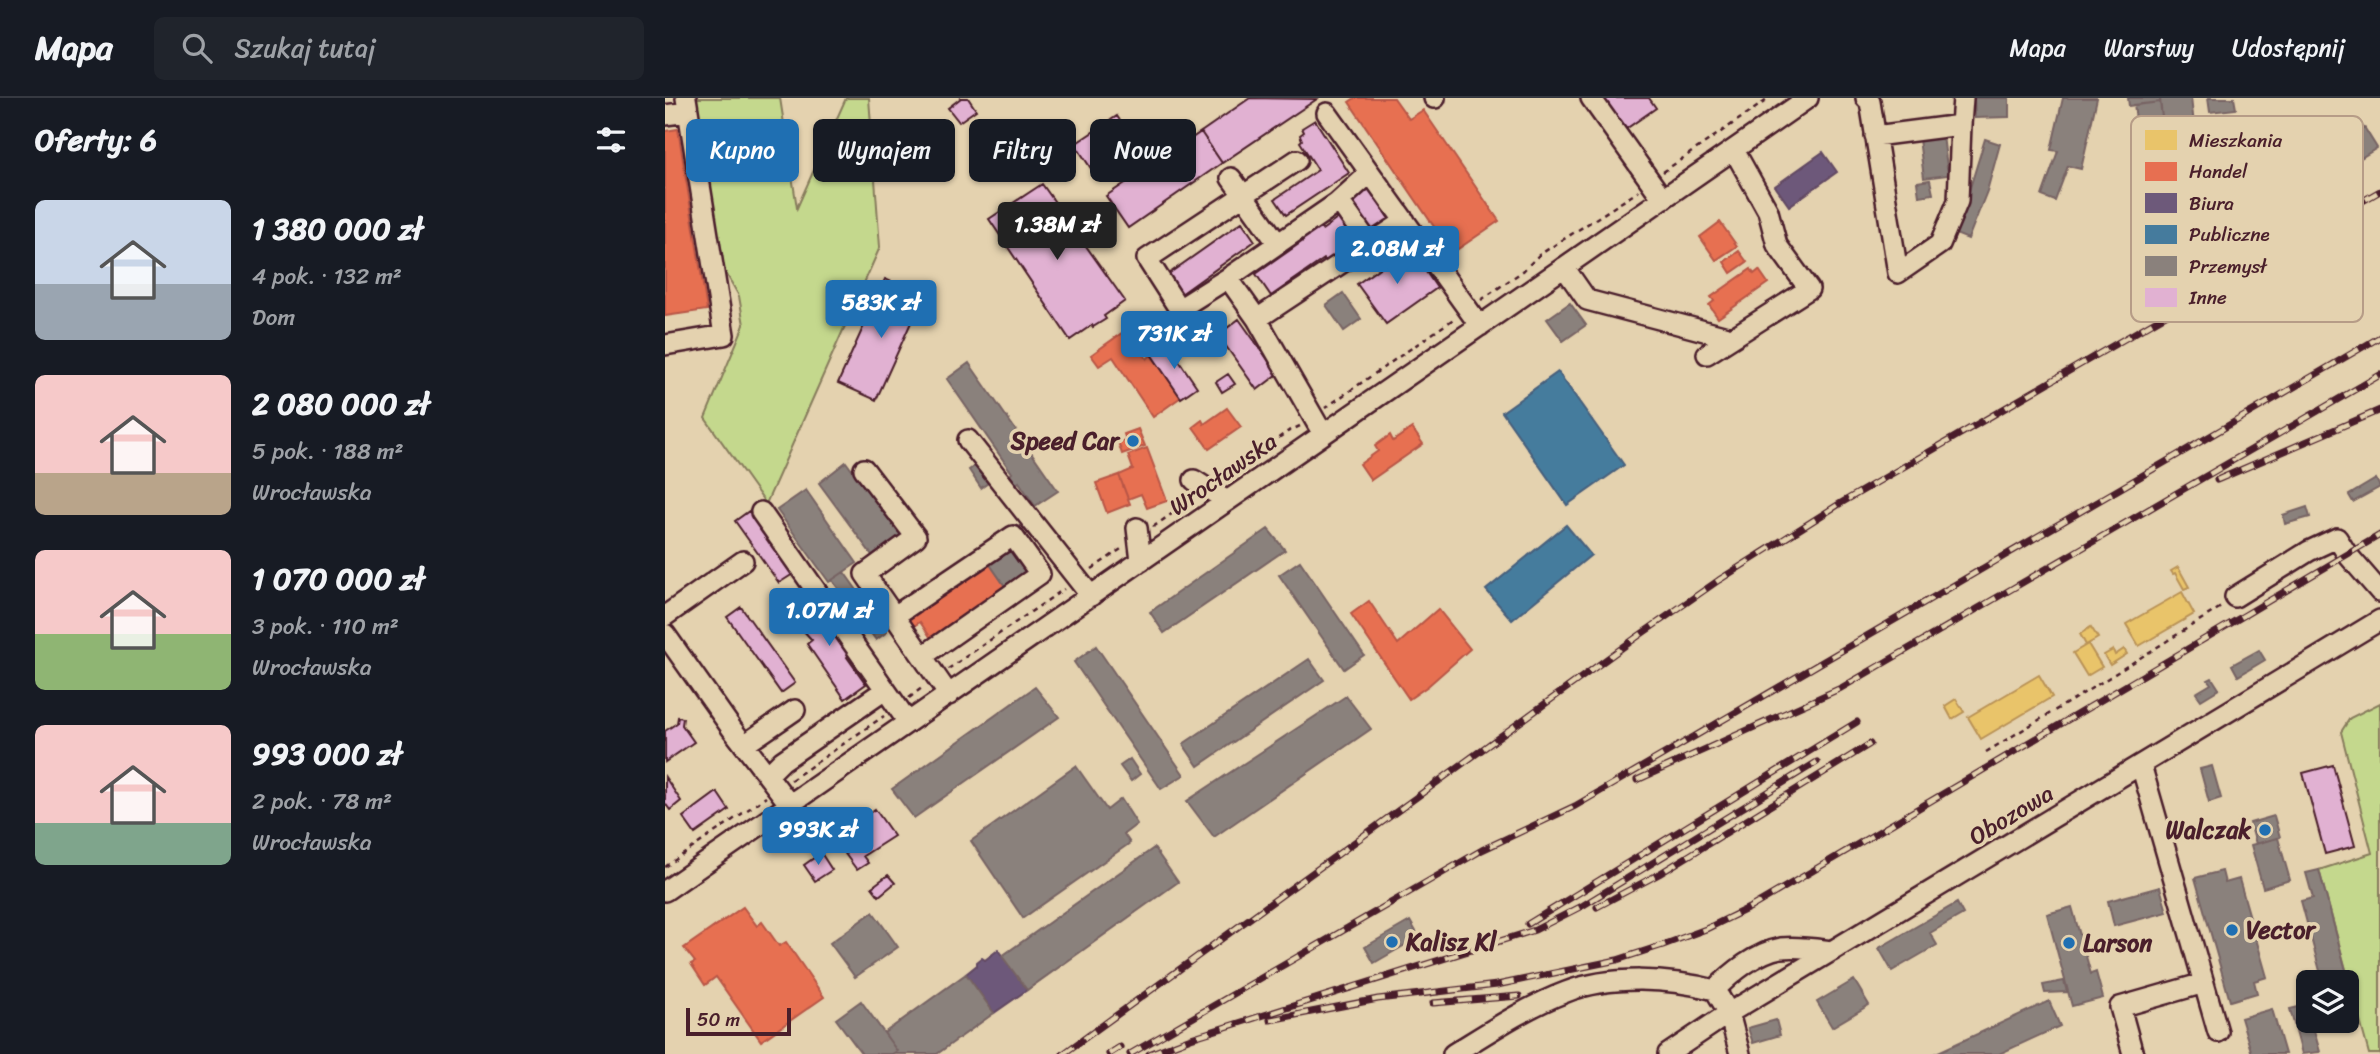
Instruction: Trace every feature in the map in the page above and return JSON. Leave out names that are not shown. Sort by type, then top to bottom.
[{"type":"street","points":[[1591,98],[1663,199]]},
{"type":"street","name":"Wrocławska","points":[[665,891],[1808,98]]},
{"type":"street","points":[[1866,98],[1870,102],[1899,273],[1941,244],[1958,201],[1963,98]]},
{"type":"street","points":[[665,115],[687,105],[724,335],[665,345]]},
{"type":"street","points":[[1327,113],[1480,326]]},
{"type":"street","points":[[1875,136],[1961,125]]},
{"type":"street","points":[[1707,354],[1809,289],[1777,246],[1768,211],[1734,150]]},
{"type":"street","points":[[1297,160],[1147,259],[1179,309],[1339,201],[1370,173]]},
{"type":"street","points":[[1231,178],[1278,244]]},
{"type":"street","points":[[1339,201],[1370,245]]},
{"type":"street","points":[[1257,319],[1405,221]]},
{"type":"street","points":[[1564,267],[1587,300],[1731,338]]},
{"type":"street","points":[[1228,278],[1257,319],[1324,435]]},
{"type":"street","points":[[968,440],[1091,596]]},
{"type":"street","points":[[864,469],[916,537],[865,573],[949,695]]},
{"type":"street","points":[[1194,480],[1227,501]]},
{"type":"street","points":[[761,512],[908,722]]},
{"type":"street","points":[[1137,528],[1141,561]]},
{"type":"street","points":[[896,615],[1013,536],[1040,574],[923,656]]},
{"type":"street","points":[[2235,597],[2309,551],[2337,538],[2347,554],[2380,592]]},
{"type":"street","points":[[665,616],[743,561]]},
{"type":"street","name":"Obozowa","points":[[1668,1054],[1729,1013],[2380,620]]},
{"type":"street","points":[[665,634],[790,805]]},
{"type":"street","points":[[768,775],[782,761],[885,690]]},
{"type":"street","points":[[744,745],[795,710]]},
{"type":"street","points":[[2141,765],[2218,1032]]},
{"type":"street","points":[[1715,990],[1735,972],[1774,950],[1793,947],[1832,951]]},
{"type":"street","points":[[1453,1054],[1544,1002],[1582,987],[1660,981],[1715,990],[1729,1013],[1740,1054]]},
{"type":"street","points":[[2133,1054],[2120,1007],[2204,983]]},
{"type":"path","points":[[1986,752],[2235,597]]},
{"type":"green space","points":[[693,98],[780,98],[783,119],[696,119]]},
{"type":"green space","points":[[846,98],[869,98],[871,119],[837,119]]},
{"type":"green space","points":[[813,172],[813,182],[875,182],[880,247],[766,504],[705,418],[744,325],[739,296],[719,261],[706,182],[793,182],[797,208]]},
{"type":"green space","points":[[2380,703],[2380,1054],[2369,1054],[2359,1017],[2359,970],[2346,970],[2319,870],[2372,853],[2341,732],[2350,718]]},
{"type":"building: Mieszkania","points":[[2178,567],[2189,587],[2184,589],[2171,571]]},
{"type":"building: Mieszkania","points":[[2182,592],[2194,614],[2139,646],[2126,624]]},
{"type":"building: Mieszkania","points":[[2091,627],[2098,638],[2086,645],[2080,634]]},
{"type":"building: Mieszkania","points":[[2088,644],[2102,667],[2087,676],[2073,653]]},
{"type":"building: Mieszkania","points":[[2124,649],[2127,654],[2110,665],[2104,655],[2113,650],[2115,655]]},
{"type":"building: Mieszkania","points":[[2039,675],[2052,697],[1981,739],[1968,717]]},
{"type":"building: Mieszkania","points":[[1956,699],[1964,712],[1952,719],[1945,706]]},
{"type":"building: Handel","points":[[1355,98],[1394,98],[1409,119],[1423,110],[1499,221],[1452,253],[1349,102]]},
{"type":"building: Handel","points":[[678,129],[707,310],[665,316],[665,131]]},
{"type":"building: Handel","points":[[1720,222],[1737,246],[1716,260],[1700,237]]},
{"type":"building: Handel","points":[[1739,251],[1747,262],[1731,273],[1724,262]]},
{"type":"building: Handel","points":[[1751,269],[1754,274],[1759,270],[1768,283],[1718,318],[1709,305],[1714,301],[1711,297]]},
{"type":"building: Handel","points":[[1126,330],[1147,359],[1151,355],[1181,397],[1153,417],[1113,357],[1099,366],[1091,355]]},
{"type":"building: Handel","points":[[1227,408],[1241,427],[1209,449],[1193,427],[1202,420],[1204,424]]},
{"type":"building: Handel","points":[[1412,428],[1423,444],[1371,480],[1360,464],[1378,451],[1375,446],[1390,435],[1393,441]]},
{"type":"building: Handel","name":"Speed Car","points":[[1138,429],[1145,446],[1122,454],[1118,442],[1126,440],[1124,434]]},
{"type":"building: Handel","points":[[1147,448],[1167,501],[1147,508],[1141,494],[1128,499],[1119,475],[1133,469],[1128,455]]},
{"type":"building: Handel","points":[[1119,475],[1130,504],[1107,513],[1096,483]]},
{"type":"building: Handel","points":[[989,563],[1005,586],[931,638],[920,622],[914,626],[909,619]]},
{"type":"building: Handel","points":[[1369,601],[1398,644],[1438,609],[1470,649],[1409,699],[1351,614]]},
{"type":"building: Handel","points":[[743,907],[757,926],[762,922],[779,946],[786,942],[824,997],[761,1041],[716,977],[705,985],[691,964],[695,962],[684,948]]},
{"type":"building: Biura","points":[[1823,152],[1837,172],[1789,206],[1775,186]]},
{"type":"building: Biura","points":[[998,950],[1027,990],[994,1013],[966,974],[982,958],[985,960]]},
{"type":"building: Publiczne","points":[[1558,372],[1624,465],[1567,505],[1502,412]]},
{"type":"building: Publiczne","points":[[1566,525],[1591,555],[1512,620],[1486,590]]},
{"type":"building: Przemysł","points":[[1974,98],[2009,98],[2009,117],[1975,118]]},
{"type":"building: Przemysł","points":[[2063,98],[2097,98],[2081,169],[2068,166],[2055,201],[2042,196],[2058,151],[2051,150]]},
{"type":"building: Przemysł","points":[[2128,98],[2160,98],[2160,102],[2129,106]]},
{"type":"building: Przemysł","points":[[2160,98],[2191,98],[2193,116],[2162,116]]},
{"type":"building: Przemysł","points":[[2208,98],[2234,98],[2236,109],[2210,112]]},
{"type":"building: Przemysł","points":[[2160,102],[2162,116],[2135,116],[2134,105]]},
{"type":"building: Przemysł","points":[[2363,128],[2377,148],[2363,157]]},
{"type":"building: Przemysł","points":[[1943,136],[1948,175],[1924,178],[1919,139]]},
{"type":"building: Przemysł","points":[[1985,139],[2000,144],[1987,191],[1968,239],[1953,233]]},
{"type":"building: Przemysł","points":[[1930,180],[1933,194],[1919,196],[1917,182]]},
{"type":"building: Przemysł","points":[[1343,293],[1361,319],[1344,331],[1326,305]]},
{"type":"building: Przemysł","points":[[1570,303],[1586,325],[1563,341],[1547,319]]},
{"type":"building: Przemysł","points":[[969,363],[1058,491],[1035,506],[1019,482],[1016,484],[1010,475],[1012,473],[947,379]]},
{"type":"building: Przemysł","points":[[846,462],[900,535],[872,555],[819,483]]},
{"type":"building: Przemysł","points":[[976,465],[988,483],[981,488],[969,470]]},
{"type":"building: Przemysł","points":[[2376,479],[2380,487],[2353,502],[2349,495]]},
{"type":"building: Przemysł","points":[[806,490],[857,563],[829,582],[777,510]]},
{"type":"building: Przemysł","points":[[2307,507],[2310,517],[2285,524],[2283,515]]},
{"type":"building: Przemysł","points":[[1268,529],[1285,550],[1164,633],[1150,612]]},
{"type":"building: Przemysł","points":[[1014,546],[1030,568],[1005,586],[989,563]]},
{"type":"building: Przemysł","points":[[1300,561],[1364,655],[1344,669],[1279,575]]},
{"type":"building: Przemysł","points":[[844,572],[887,632],[876,640],[832,580]]},
{"type":"building: Przemysł","points":[[1096,646],[1184,775],[1161,789],[1074,662]]},
{"type":"building: Przemysł","points":[[2259,650],[2265,660],[2238,676],[2232,665]]},
{"type":"building: Przemysł","points":[[1309,659],[1324,680],[1198,766],[1183,744]]},
{"type":"building: Przemysł","points":[[2212,678],[2219,689],[2201,700],[2196,693],[2211,684],[2208,680]]},
{"type":"building: Przemysł","points":[[1035,687],[1059,717],[914,818],[892,789]]},
{"type":"building: Przemysł","points":[[1346,696],[1371,729],[1214,837],[1187,801]]},
{"type":"building: Przemysł","points":[[1130,759],[1140,774],[1131,781],[1120,766]]},
{"type":"building: Przemysł","points":[[1076,766],[1107,810],[1121,799],[1137,824],[1124,834],[1130,843],[1023,918],[971,841]]},
{"type":"building: Przemysł","points":[[2212,766],[2221,798],[2209,802],[2200,769]]},
{"type":"building: Przemysł","name":"Walczak","points":[[2274,816],[2280,837],[2256,844],[2250,823]]},
{"type":"building: Przemysł","points":[[2278,838],[2290,880],[2263,888],[2251,845]]},
{"type":"building: Przemysł","points":[[1154,848],[1178,882],[1027,990],[1002,956]]},
{"type":"building: Przemysł","points":[[2319,870],[2346,970],[2320,970],[2301,901],[2313,898],[2306,873]]},
{"type":"building: Przemysł","name":"Vector","points":[[2222,871],[2225,883],[2239,879],[2267,977],[2254,981],[2257,993],[2230,1001],[2195,878]]},
{"type":"building: Przemysł","points":[[2160,887],[2167,912],[2114,926],[2108,901]]},
{"type":"building: Przemysł","points":[[1957,903],[1963,914],[1930,933],[1937,945],[1892,971],[1879,948]]},
{"type":"building: Przemysł","name":"Larson","points":[[2072,907],[2091,974],[2096,972],[2103,998],[2072,1006],[2047,914]]},
{"type":"building: Przemysł","points":[[873,912],[898,947],[855,977],[830,943]]},
{"type":"building: Przemysł","name":"Kalisz Kl","points":[[1410,921],[1419,937],[1374,963],[1365,947]]},
{"type":"building: Przemysł","points":[[966,974],[994,1013],[937,1054],[892,1054],[897,1051],[884,1033]]},
{"type":"building: Przemysł","points":[[1854,980],[1869,1005],[1832,1027],[1817,1002]]},
{"type":"building: Przemysł","points":[[2064,981],[2067,992],[2045,993],[2043,985]]},
{"type":"building: Przemysł","points":[[861,1001],[897,1051],[892,1054],[862,1054],[836,1019]]},
{"type":"building: Przemysł","points":[[2049,1001],[2060,1026],[1999,1054],[1934,1054]]},
{"type":"building: Przemysł","points":[[2296,1008],[2296,1032],[2290,1009]]},
{"type":"building: Przemysł","points":[[2272,1009],[2285,1054],[2252,1054],[2241,1018]]},
{"type":"building: Przemysł","points":[[1776,1020],[1780,1035],[1753,1043],[1748,1028]]},
{"type":"building: Przemysł","points":[[2296,1033],[2315,1033],[2320,1052],[2302,1054]]},
{"type":"building: Inne","points":[[961,98],[968,98],[976,110],[959,122],[948,108]]},
{"type":"building: Inne","points":[[1250,98],[1317,99],[1222,163],[1201,132]]},
{"type":"building: Inne","points":[[1601,98],[1649,98],[1656,108],[1623,131]]},
{"type":"building: Inne","points":[[1315,120],[1349,173],[1286,215],[1275,199],[1318,170],[1300,142],[1300,135],[1304,132],[1302,128]]},
{"type":"building: Inne","points":[[1201,132],[1222,163],[1196,181],[1196,135]]},
{"type":"building: Inne","points":[[1090,134],[1090,167],[1076,146]]},
{"type":"building: Inne","points":[[1127,182],[1195,182],[1128,228],[1106,196]]},
{"type":"building: Inne","points":[[1042,184],[1125,301],[1104,316],[1106,319],[1070,340],[989,219]]},
{"type":"building: Inne","points":[[1367,186],[1389,219],[1371,231],[1349,198]]},
{"type":"building: Inne","points":[[1340,217],[1358,242],[1327,263],[1324,259],[1271,296],[1256,274],[1303,241],[1301,238],[1319,223],[1322,230]]},
{"type":"building: Inne","points":[[1242,222],[1255,241],[1181,294],[1167,275]]},
{"type":"building: Inne","points":[[1409,247],[1437,288],[1386,324],[1357,284]]},
{"type":"building: Inne","points":[[885,279],[923,296],[876,400],[838,383]]},
{"type":"building: Inne","points":[[1239,319],[1278,374],[1257,390],[1218,335]]},
{"type":"building: Inne","points":[[1167,343],[1197,387],[1181,398],[1151,354]]},
{"type":"building: Inne","points":[[1228,374],[1235,384],[1222,392],[1216,382]]},
{"type":"building: Inne","points":[[749,511],[793,574],[779,583],[735,521]]},
{"type":"building: Inne","points":[[807,598],[855,649],[847,657],[866,684],[845,699],[807,644],[812,640],[789,615]]},
{"type":"building: Inne","points":[[741,607],[795,683],[781,693],[727,617]]},
{"type":"building: Inne","points":[[678,717],[683,718],[682,725],[694,742],[665,762],[665,731],[677,723]]},
{"type":"building: Inne","points":[[2333,765],[2355,846],[2325,854],[2303,773]]},
{"type":"building: Inne","points":[[665,777],[681,801],[670,810],[665,803]]},
{"type":"building: Inne","points":[[717,792],[729,810],[695,834],[683,817]]},
{"type":"building: Inne","points":[[875,809],[894,836],[863,856],[868,863],[857,870],[834,839]]},
{"type":"building: Inne","points":[[821,853],[832,870],[815,881],[804,865]]},
{"type":"building: Inne","points":[[888,875],[895,883],[879,896],[872,887]]},
{"type":"railway","points":[[2363,201],[2380,191]]},
{"type":"railway","points":[[1063,1054],[1719,580],[1841,503],[2154,322]]},
{"type":"railway","points":[[1130,1054],[1482,850],[1575,806],[2380,337]]},
{"type":"railway","points":[[1637,780],[1841,688],[2380,375]]},
{"type":"railway","points":[[2217,480],[2380,410]]},
{"type":"railway","points":[[1270,1020],[1378,999],[1497,985],[1617,960],[1706,929],[1751,907],[2380,535]]},
{"type":"railway","points":[[1528,924],[1857,722]]},
{"type":"railway","points":[[1597,907],[1659,874],[1870,744]]},
{"type":"railway","points":[[1149,1054],[1191,1038],[1535,930],[1582,906],[1817,762]]},
{"type":"railway","points":[[1433,1003],[1519,996]]},
{"type":"railway","points":[[1109,1054],[1120,1047]]},
{"type":"place","name":"Speed Car","points":[[1133,441]]},
{"type":"place","name":"Walczak","points":[[2265,830]]},
{"type":"place","name":"Vector","points":[[2232,930]]},
{"type":"place","name":"Kalisz Kl","points":[[1392,942]]},
{"type":"place","name":"Larson","points":[[2069,943]]}]
